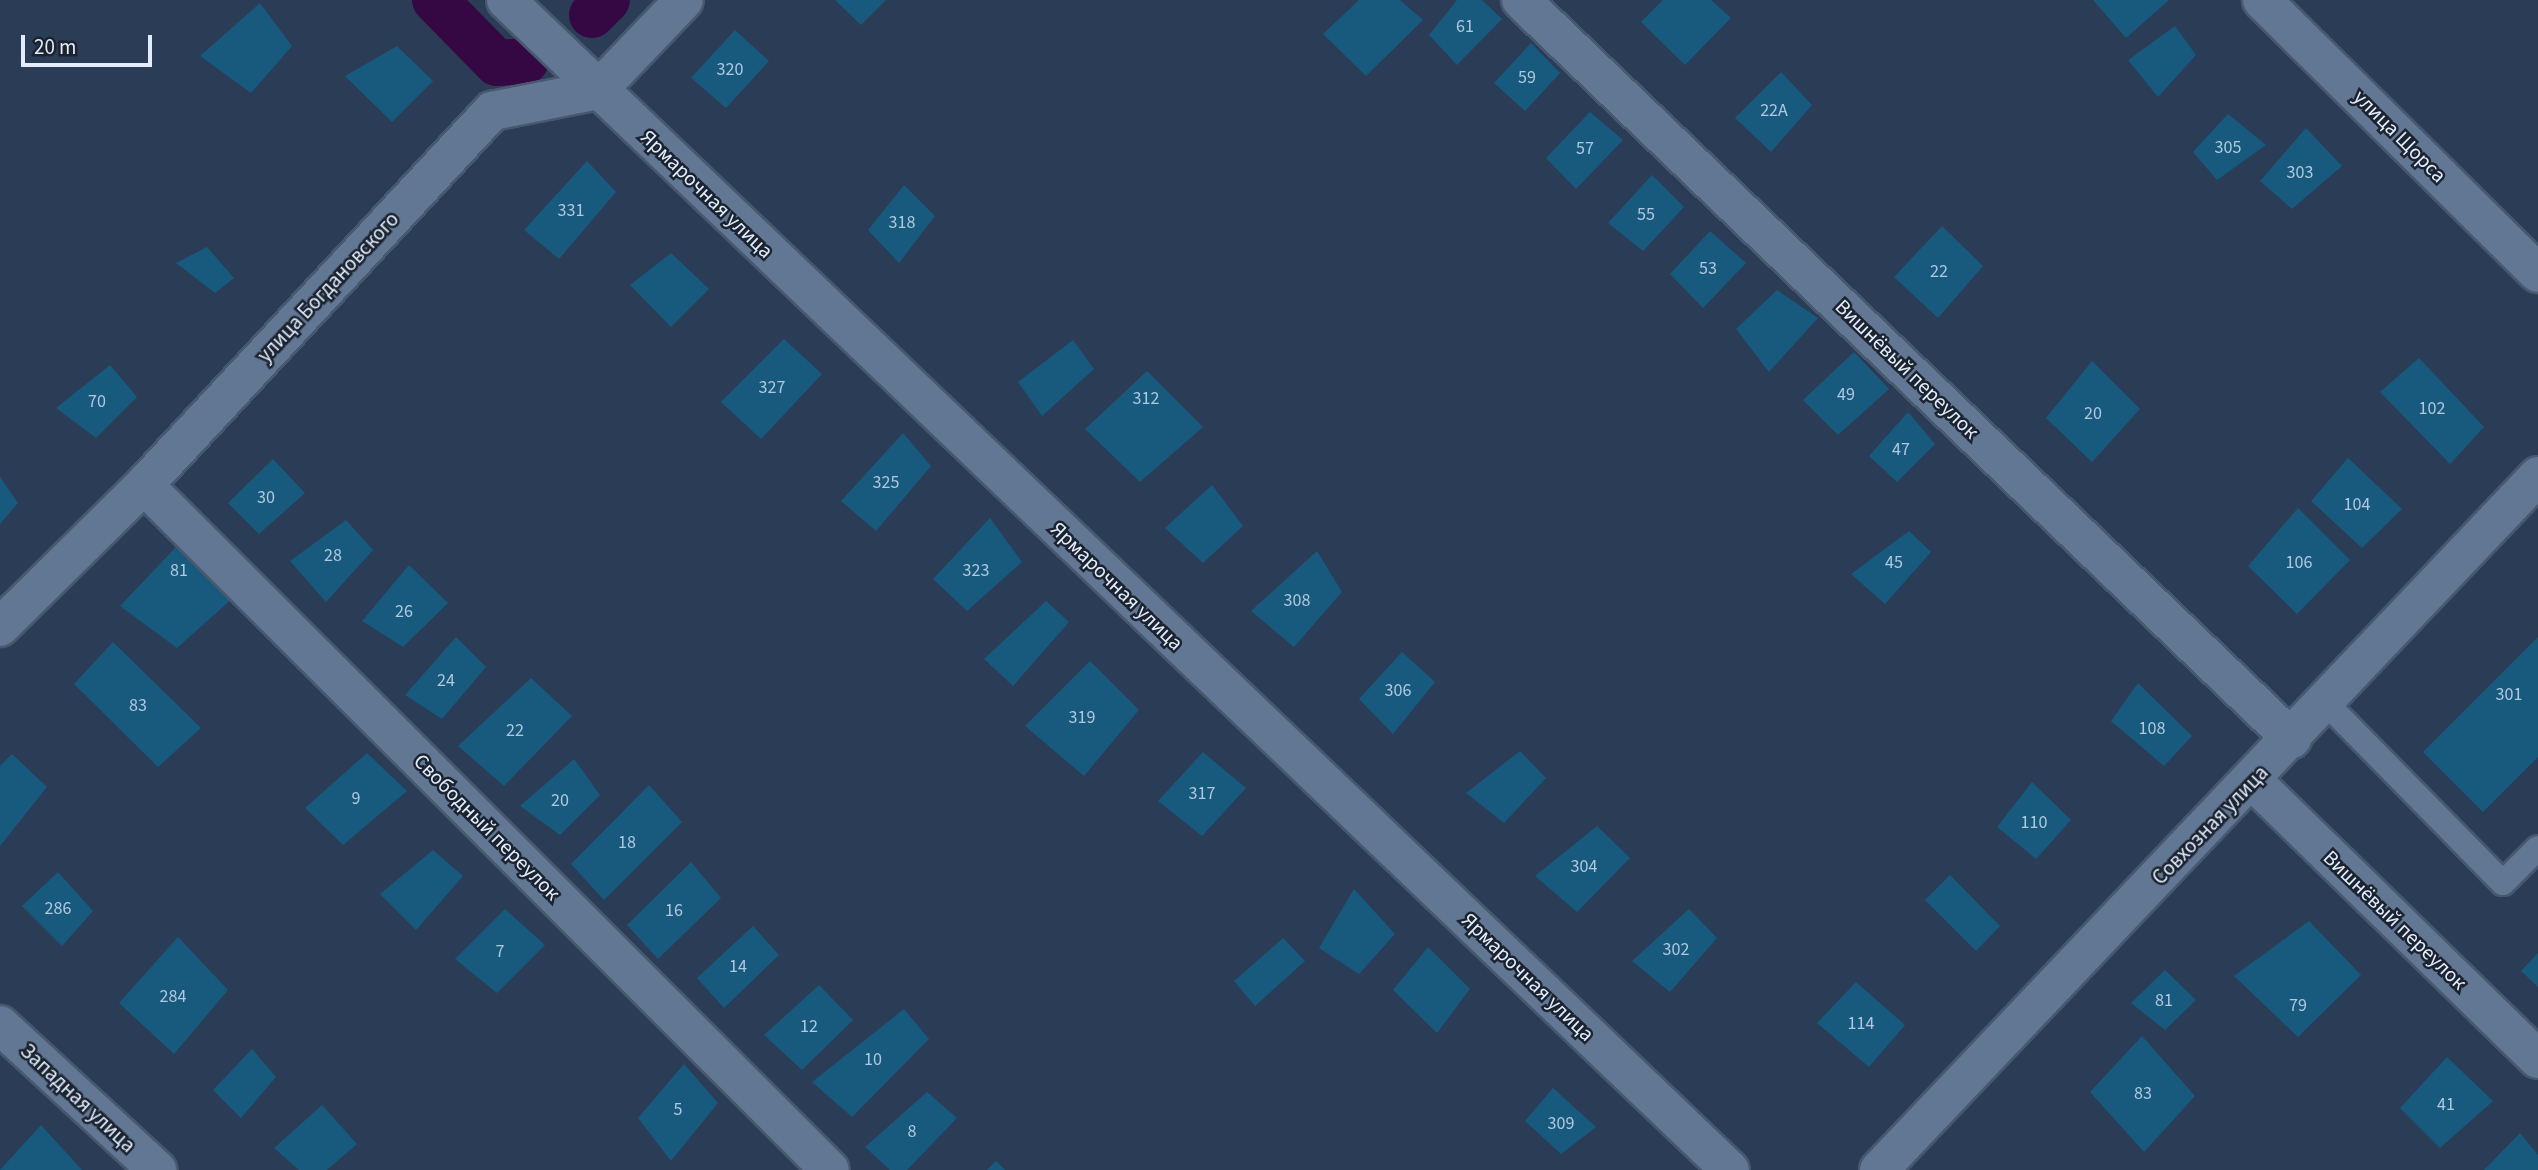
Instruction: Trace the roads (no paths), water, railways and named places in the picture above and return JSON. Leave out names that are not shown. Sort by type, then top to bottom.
[{"type":"street","name":"Ярмарочная улица","points":[[506,0],[1730,1170]]},
{"type":"street","points":[[598,90],[684,0]]},
{"type":"street","name":"Вишнёвый переулок","points":[[1521,0],[2292,739]]},
{"type":"street","name":"улица Щорса","points":[[2262,0],[2538,273]]},
{"type":"street","name":"улица Богдановского","points":[[0,627],[144,485],[492,111],[598,90]]},
{"type":"street","name":"Совхозная улица","points":[[1879,1170],[2292,739],[2538,476]]},
{"type":"street","name":"Свободный переулок","points":[[144,485],[830,1170]]},
{"type":"street","name":"Вишнёвый переулок","points":[[2253,780],[2538,1059]]},
{"type":"street","name":"Западная улица","points":[[0,1025],[157,1170]]},
{"type":"lane","points":[[2326,703],[2503,883],[2538,848]]},
{"type":"waterway","points":[[435,0],[497,63],[526,61]]},
{"type":"waterway","points":[[592,15],[607,0]]}]
